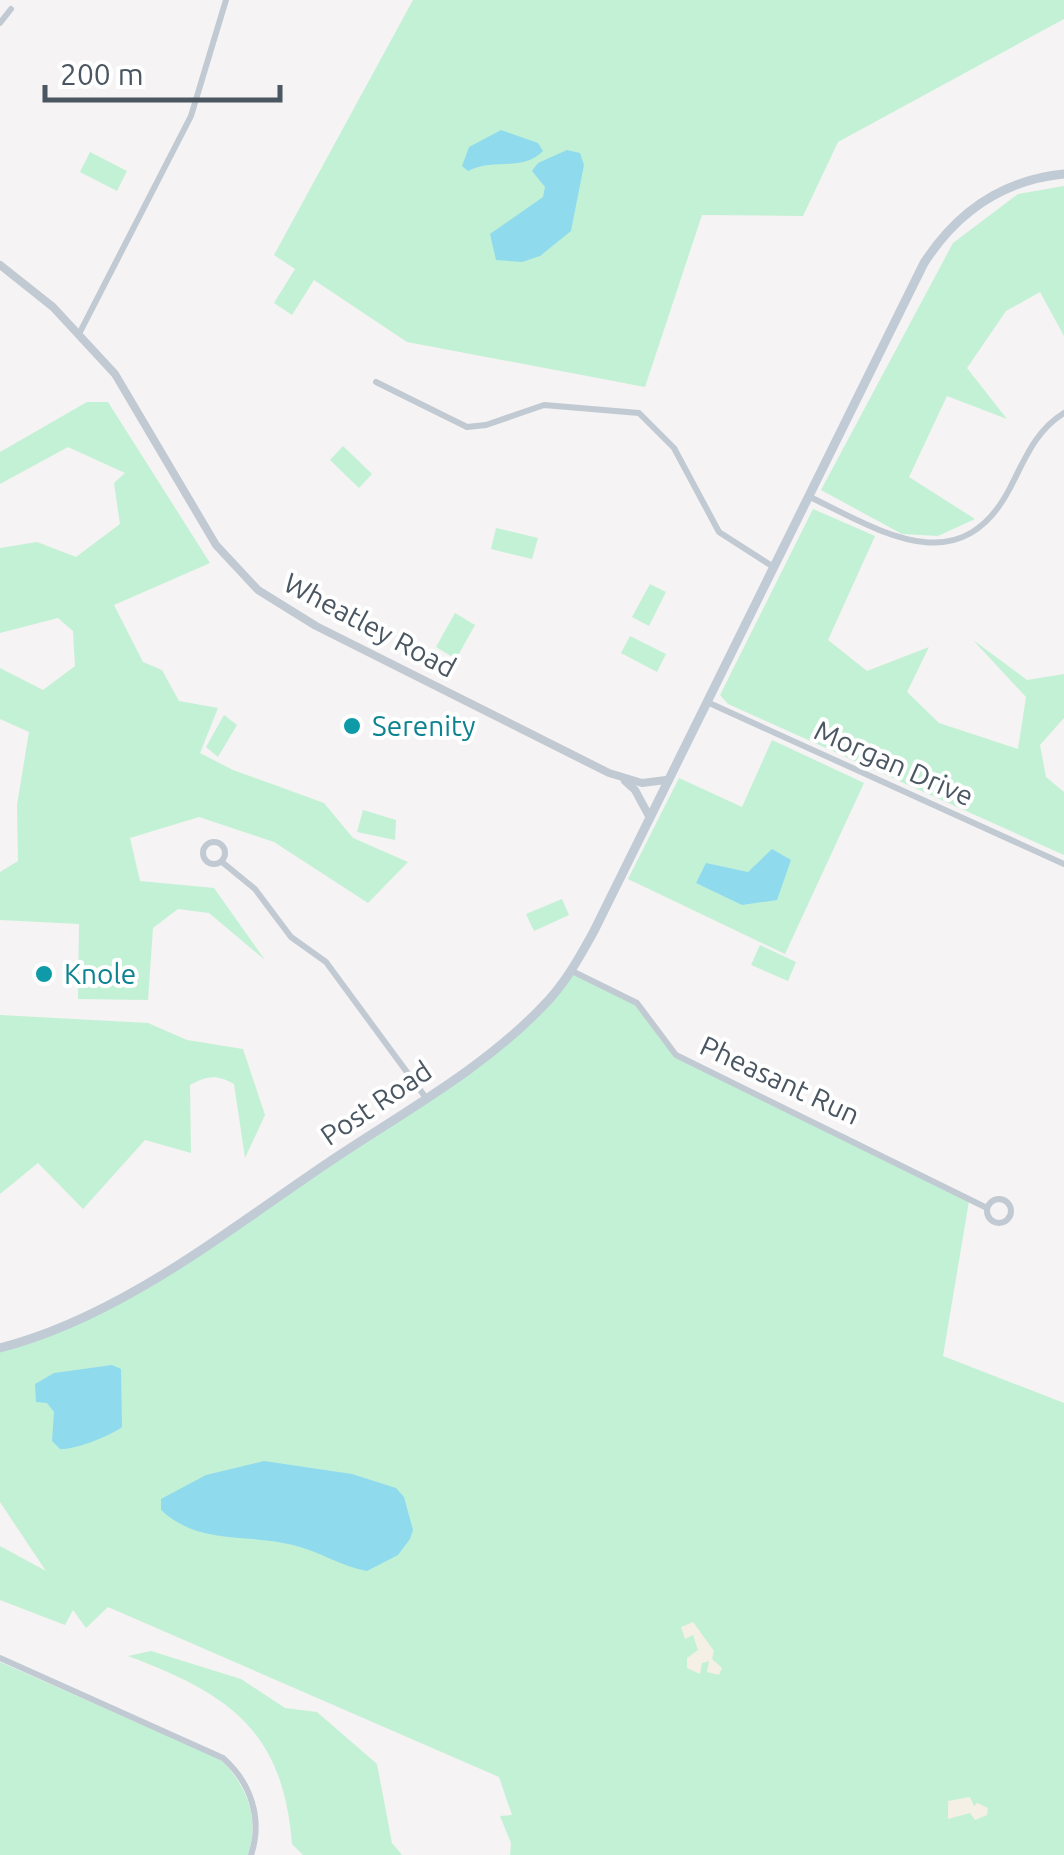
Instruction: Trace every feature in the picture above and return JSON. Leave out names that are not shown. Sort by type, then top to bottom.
[{"type":"main road","points":[[666,780],[938,240],[984,199],[1028,180],[1064,174]]},
{"type":"main road","name":"Post Road","points":[[0,1348],[56,1330],[154,1277],[426,1098],[514,1034],[572,971],[666,780]]},
{"type":"street","points":[[79,334],[191,116],[226,0]]},
{"type":"street","points":[[0,23],[10,9]]},
{"type":"street","name":"Wheatley Road","points":[[0,265],[79,334],[139,408],[216,545],[258,590],[316,626],[622,778],[642,783],[666,780]]},
{"type":"street","points":[[376,382],[467,427],[486,426],[544,405],[639,413],[674,448],[719,532],[772,566]]},
{"type":"street","points":[[807,495],[900,541],[932,544],[956,539],[980,526],[998,509],[1031,445],[1064,413]]},
{"type":"street","name":"Morgan Drive","points":[[707,702],[1064,864]]},
{"type":"street","name":"Wheatley Road","points":[[622,778],[635,790],[648,816]]},
{"type":"street","points":[[222,862],[256,889],[290,938],[326,962],[426,1098]]},
{"type":"street","name":"Pheasant Run","points":[[572,971],[636,1003],[676,1056],[987,1208]]},
{"type":"street","points":[[0,1658],[224,1758],[239,1774],[255,1812],[251,1855]]},
{"type":"green space","points":[[413,0],[1064,0],[1064,19],[838,142],[803,216],[702,215],[645,387],[407,342],[314,280],[292,315],[274,303],[295,269],[274,255]]},
{"type":"green space","points":[[90,152],[127,171],[117,191],[80,172]]},
{"type":"green space","points":[[1064,186],[1064,336],[1040,292],[1006,311],[967,368],[1007,419],[947,396],[909,477],[975,519],[938,536],[902,534],[821,490],[953,243],[1018,194]]},
{"type":"green space","points":[[87,402],[108,402],[210,563],[114,605],[143,662],[162,670],[179,701],[218,708],[200,753],[233,770],[324,803],[353,838],[408,862],[368,903],[274,842],[199,817],[130,838],[140,881],[214,888],[265,960],[209,913],[178,909],[153,928],[148,1000],[78,999],[79,924],[0,920],[0,872],[18,861],[17,805],[29,732],[0,719],[0,668],[43,690],[75,666],[73,631],[58,618],[0,633],[0,548],[37,542],[76,557],[120,524],[114,483],[125,473],[68,447],[0,484],[0,452]]},
{"type":"green space","points":[[343,446],[372,474],[359,488],[330,460]]},
{"type":"green space","points":[[813,509],[875,536],[828,640],[867,671],[929,647],[907,692],[939,723],[1018,749],[1026,697],[973,640],[1027,680],[1064,674],[1064,718],[1040,745],[1046,777],[1064,792],[1064,855],[728,704],[720,695]]},
{"type":"green space","points":[[496,528],[538,538],[532,559],[491,549]]},
{"type":"green space","points":[[650,584],[666,592],[649,626],[632,617]]},
{"type":"green space","points":[[455,613],[475,625],[456,659],[436,647]]},
{"type":"green space","points":[[630,636],[666,654],[657,672],[621,653]]},
{"type":"green space","points":[[224,715],[237,725],[218,757],[206,747]]},
{"type":"green space","points":[[772,740],[864,783],[785,954],[628,879],[679,778],[742,807]]},
{"type":"green space","points":[[363,810],[396,820],[395,840],[357,832]]},
{"type":"green space","points":[[562,899],[569,915],[534,931],[526,914]]},
{"type":"green space","points":[[760,945],[796,962],[788,981],[751,965]]},
{"type":"green space","points":[[572,971],[637,1003],[676,1055],[858,1141],[969,1201],[943,1356],[1064,1403],[1064,1855],[510,1855],[511,1843],[500,1816],[512,1815],[499,1777],[108,1607],[86,1628],[73,1610],[65,1625],[0,1600],[0,1546],[46,1571],[0,1502],[0,1348],[57,1330],[154,1277],[441,1087],[514,1034]]},
{"type":"green space","points":[[0,1015],[148,1023],[187,1040],[243,1049],[265,1115],[245,1158],[234,1084],[207,1078],[190,1085],[191,1153],[145,1140],[83,1209],[38,1163],[0,1194]]},
{"type":"green space","points":[[151,1651],[241,1679],[285,1708],[317,1712],[377,1764],[392,1843],[402,1855],[303,1855],[292,1844],[287,1805],[263,1744],[245,1721],[222,1702],[195,1685],[128,1656]]},
{"type":"green space","points":[[0,1662],[220,1759],[249,1803],[252,1828],[248,1855],[0,1855]]},
{"type":"sand","points":[[693,1622],[714,1651],[712,1659],[722,1668],[719,1675],[707,1672],[709,1661],[702,1663],[700,1674],[687,1668],[687,1658],[698,1650],[693,1635],[685,1639],[681,1627]]},
{"type":"sand","points":[[970,1797],[974,1806],[977,1803],[988,1808],[987,1815],[975,1820],[970,1813],[948,1819],[948,1801]]},
{"type":"water","points":[[501,130],[538,143],[543,151],[517,163],[468,171],[462,166],[469,147]]},
{"type":"water","points":[[567,150],[580,153],[584,165],[571,231],[540,256],[522,262],[496,260],[490,234],[543,197],[545,187],[532,171],[538,163]]},
{"type":"water","points":[[772,849],[791,860],[777,900],[742,905],[696,883],[706,863],[748,872]]},
{"type":"water","points":[[112,1365],[121,1369],[122,1427],[92,1442],[60,1449],[52,1441],[54,1412],[47,1403],[36,1402],[35,1384],[54,1373]]},
{"type":"water","points":[[264,1461],[352,1474],[396,1488],[404,1497],[413,1530],[410,1539],[398,1555],[367,1571],[293,1545],[191,1529],[161,1510],[161,1499],[206,1475]]},
{"type":"place","name":"Serenity","points":[[352,726]]},
{"type":"place","name":"Knole","points":[[44,974]]}]
